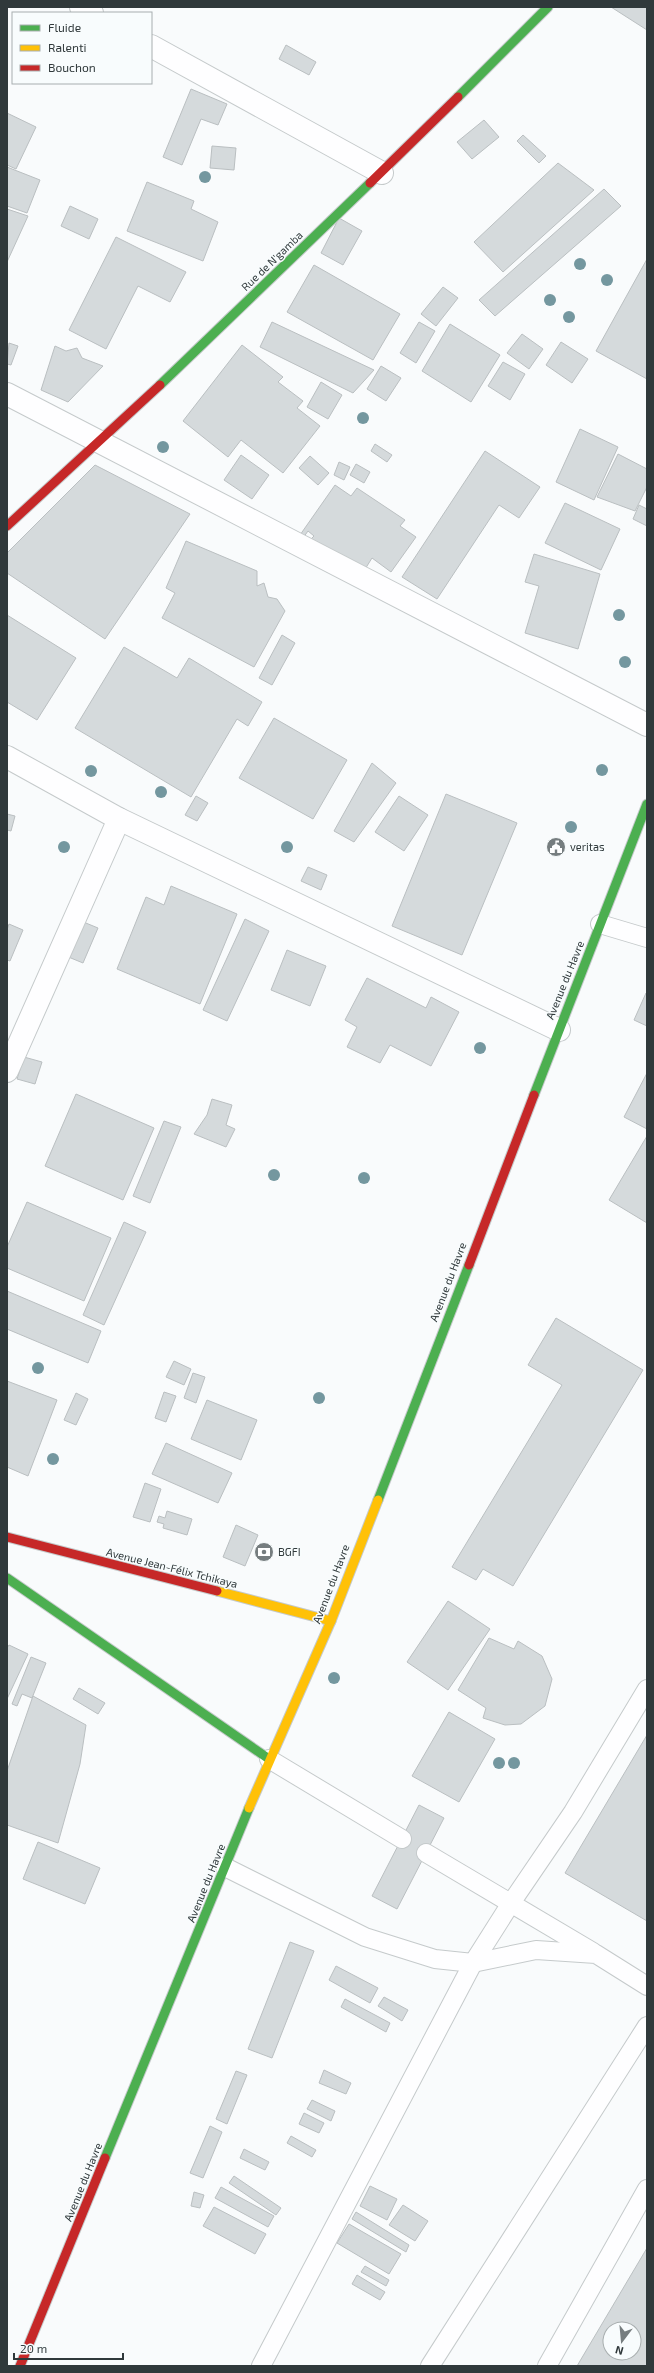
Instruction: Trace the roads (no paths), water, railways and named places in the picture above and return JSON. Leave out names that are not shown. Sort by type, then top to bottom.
[{"type":"street","points":[[81,7],[90,12]]},
{"type":"street","name":"Rue de N'gamba","points":[[7,526],[100,442],[382,173],[548,7]]},
{"type":"street","points":[[152,47],[382,173]]},
{"type":"street","points":[[7,394],[647,725]]},
{"type":"street","points":[[7,757],[119,819],[559,1030]]},
{"type":"street","name":"Avenue du Havre","points":[[20,2366],[269,1759],[330,1621],[647,804]]},
{"type":"street","points":[[7,1071],[119,819]]},
{"type":"street","name":"Avenue Jean-Félix Tchikaya","points":[[7,1537],[330,1621]]},
{"type":"street","points":[[7,1578],[269,1759]]},
{"type":"lane","points":[[600,924],[647,938]]},
{"type":"lane","points":[[261,2366],[473,1963],[511,1903],[573,1812],[647,1689]]},
{"type":"lane","points":[[269,1759],[402,1839]]},
{"type":"lane","points":[[426,1852],[647,1986]]},
{"type":"lane","points":[[225,1867],[365,1937],[435,1960],[473,1963],[536,1950],[596,1954]]},
{"type":"lane","points":[[430,2366],[647,2026]]},
{"type":"lane","points":[[547,2366],[647,2189]]},
{"type":"place","name":"veritas","points":[[556,847]]},
{"type":"place","name":"BGFI","points":[[264,1552]]}]
